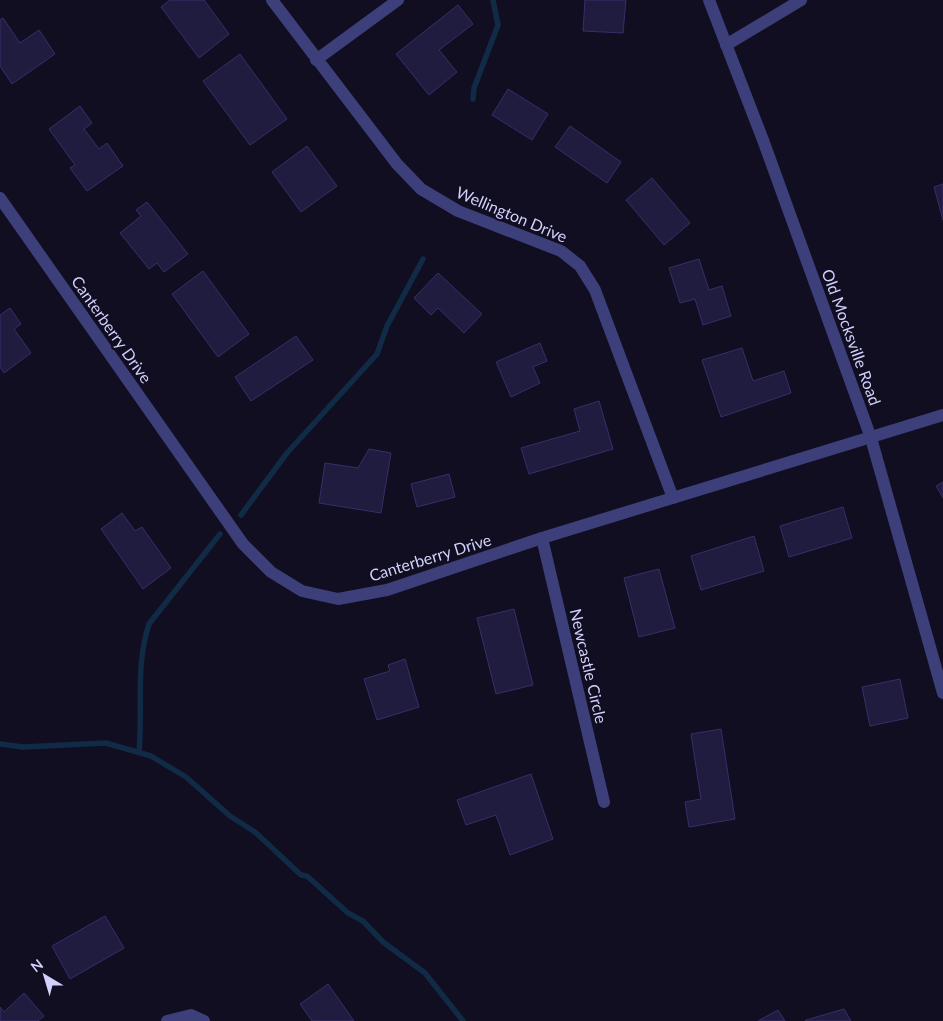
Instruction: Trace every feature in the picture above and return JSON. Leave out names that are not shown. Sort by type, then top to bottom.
[{"type":"street","name":"Wellington Drive","points":[[272,0],[397,164],[421,189],[458,211],[561,251],[580,266],[595,290],[673,498]]},
{"type":"street","points":[[316,60],[398,0]]},
{"type":"street","name":"Old Mocksville Road","points":[[709,0],[871,438],[943,693]]},
{"type":"street","points":[[726,45],[801,0]]},
{"type":"street","name":"Canterberry Drive","points":[[0,198],[243,544],[270,572],[302,591],[338,599],[387,590],[542,538],[871,438],[943,414]]},
{"type":"street","name":"Newcastle Circle","points":[[542,538],[604,802]]},
{"type":"street","points":[[167,1021],[191,1015],[204,1021]]},
{"type":"building","points":[[170,0],[204,0],[229,34],[199,58],[161,7]]},
{"type":"building","points":[[585,0],[626,0],[623,33],[583,31]]},
{"type":"building","points":[[458,5],[473,24],[439,50],[457,72],[429,95],[396,54]]},
{"type":"building","points":[[3,18],[20,43],[39,30],[55,54],[12,84],[0,66],[0,20]]},
{"type":"building","points":[[240,54],[287,119],[250,145],[203,81]]},
{"type":"building","points":[[508,89],[548,114],[532,140],[492,115]]},
{"type":"building","points":[[80,106],[92,123],[84,129],[99,149],[107,143],[123,166],[87,191],[70,168],[75,165],[49,129]]},
{"type":"building","points":[[570,126],[621,162],[607,183],[555,147]]},
{"type":"building","points":[[307,146],[337,186],[301,212],[272,172]]},
{"type":"building","points":[[652,178],[690,223],[664,245],[626,200]]},
{"type":"building","points":[[943,184],[943,220],[934,187]]},
{"type":"building","points":[[147,202],[188,254],[164,272],[157,263],[149,269],[120,233],[141,216],[136,210]]},
{"type":"building","points":[[699,259],[709,290],[722,286],[731,316],[703,325],[695,299],[680,303],[669,268]]},
{"type":"building","points":[[203,271],[249,334],[218,357],[172,294]]},
{"type":"building","points":[[438,273],[482,314],[464,333],[438,308],[431,315],[414,298]]},
{"type":"building","points":[[10,308],[21,324],[14,329],[31,353],[4,373],[0,367],[0,315]]},
{"type":"building","points":[[296,336],[313,360],[251,401],[235,377]]},
{"type":"building","points":[[540,343],[547,361],[533,367],[540,383],[511,397],[496,362]]},
{"type":"building","points":[[742,348],[753,381],[784,371],[791,393],[721,417],[702,360]]},
{"type":"building","points":[[599,401],[613,449],[529,474],[521,448],[580,431],[574,409]]},
{"type":"building","points":[[369,449],[391,453],[381,513],[319,503],[325,463],[358,468]]},
{"type":"building","points":[[449,474],[455,497],[417,507],[411,484]]},
{"type":"building","points":[[943,482],[943,498],[936,486]]},
{"type":"building","points":[[843,507],[852,538],[789,557],[780,526]]},
{"type":"building","points":[[122,513],[135,531],[142,527],[171,568],[143,589],[101,529]]},
{"type":"building","points":[[754,536],[764,571],[701,590],[691,556]]},
{"type":"building","points":[[659,569],[675,628],[639,637],[624,578]]},
{"type":"building","points":[[514,609],[533,685],[496,694],[477,618]]},
{"type":"building","points":[[405,659],[419,707],[377,720],[364,679],[390,671],[388,665]]},
{"type":"building","points":[[900,679],[908,718],[870,726],[862,687]]},
{"type":"building","points":[[721,729],[735,819],[689,827],[685,802],[701,799],[691,734]]},
{"type":"building","points":[[531,774],[553,839],[510,855],[496,815],[466,825],[457,800]]},
{"type":"building","points":[[105,916],[124,948],[70,979],[52,946]]},
{"type":"building","points":[[328,984],[354,1021],[312,1021],[300,1004]]},
{"type":"building","points":[[24,993],[44,1016],[38,1021],[0,1021],[0,1007],[4,1012]]},
{"type":"building","points":[[844,1009],[851,1021],[805,1021],[806,1020]]},
{"type":"building","points":[[778,1010],[785,1021],[758,1021]]},
{"type":"waterway","points":[[473,99],[474,88],[498,25],[493,0]]},
{"type":"waterway","points":[[241,515],[287,453],[377,354],[387,326],[423,259]]},
{"type":"waterway","points":[[139,752],[142,656],[149,624],[220,534]]},
{"type":"waterway","points":[[0,744],[23,747],[106,743],[151,756],[186,777],[230,816],[255,832],[301,875],[307,876],[348,913],[363,921],[383,942],[425,973],[463,1021]]}]
